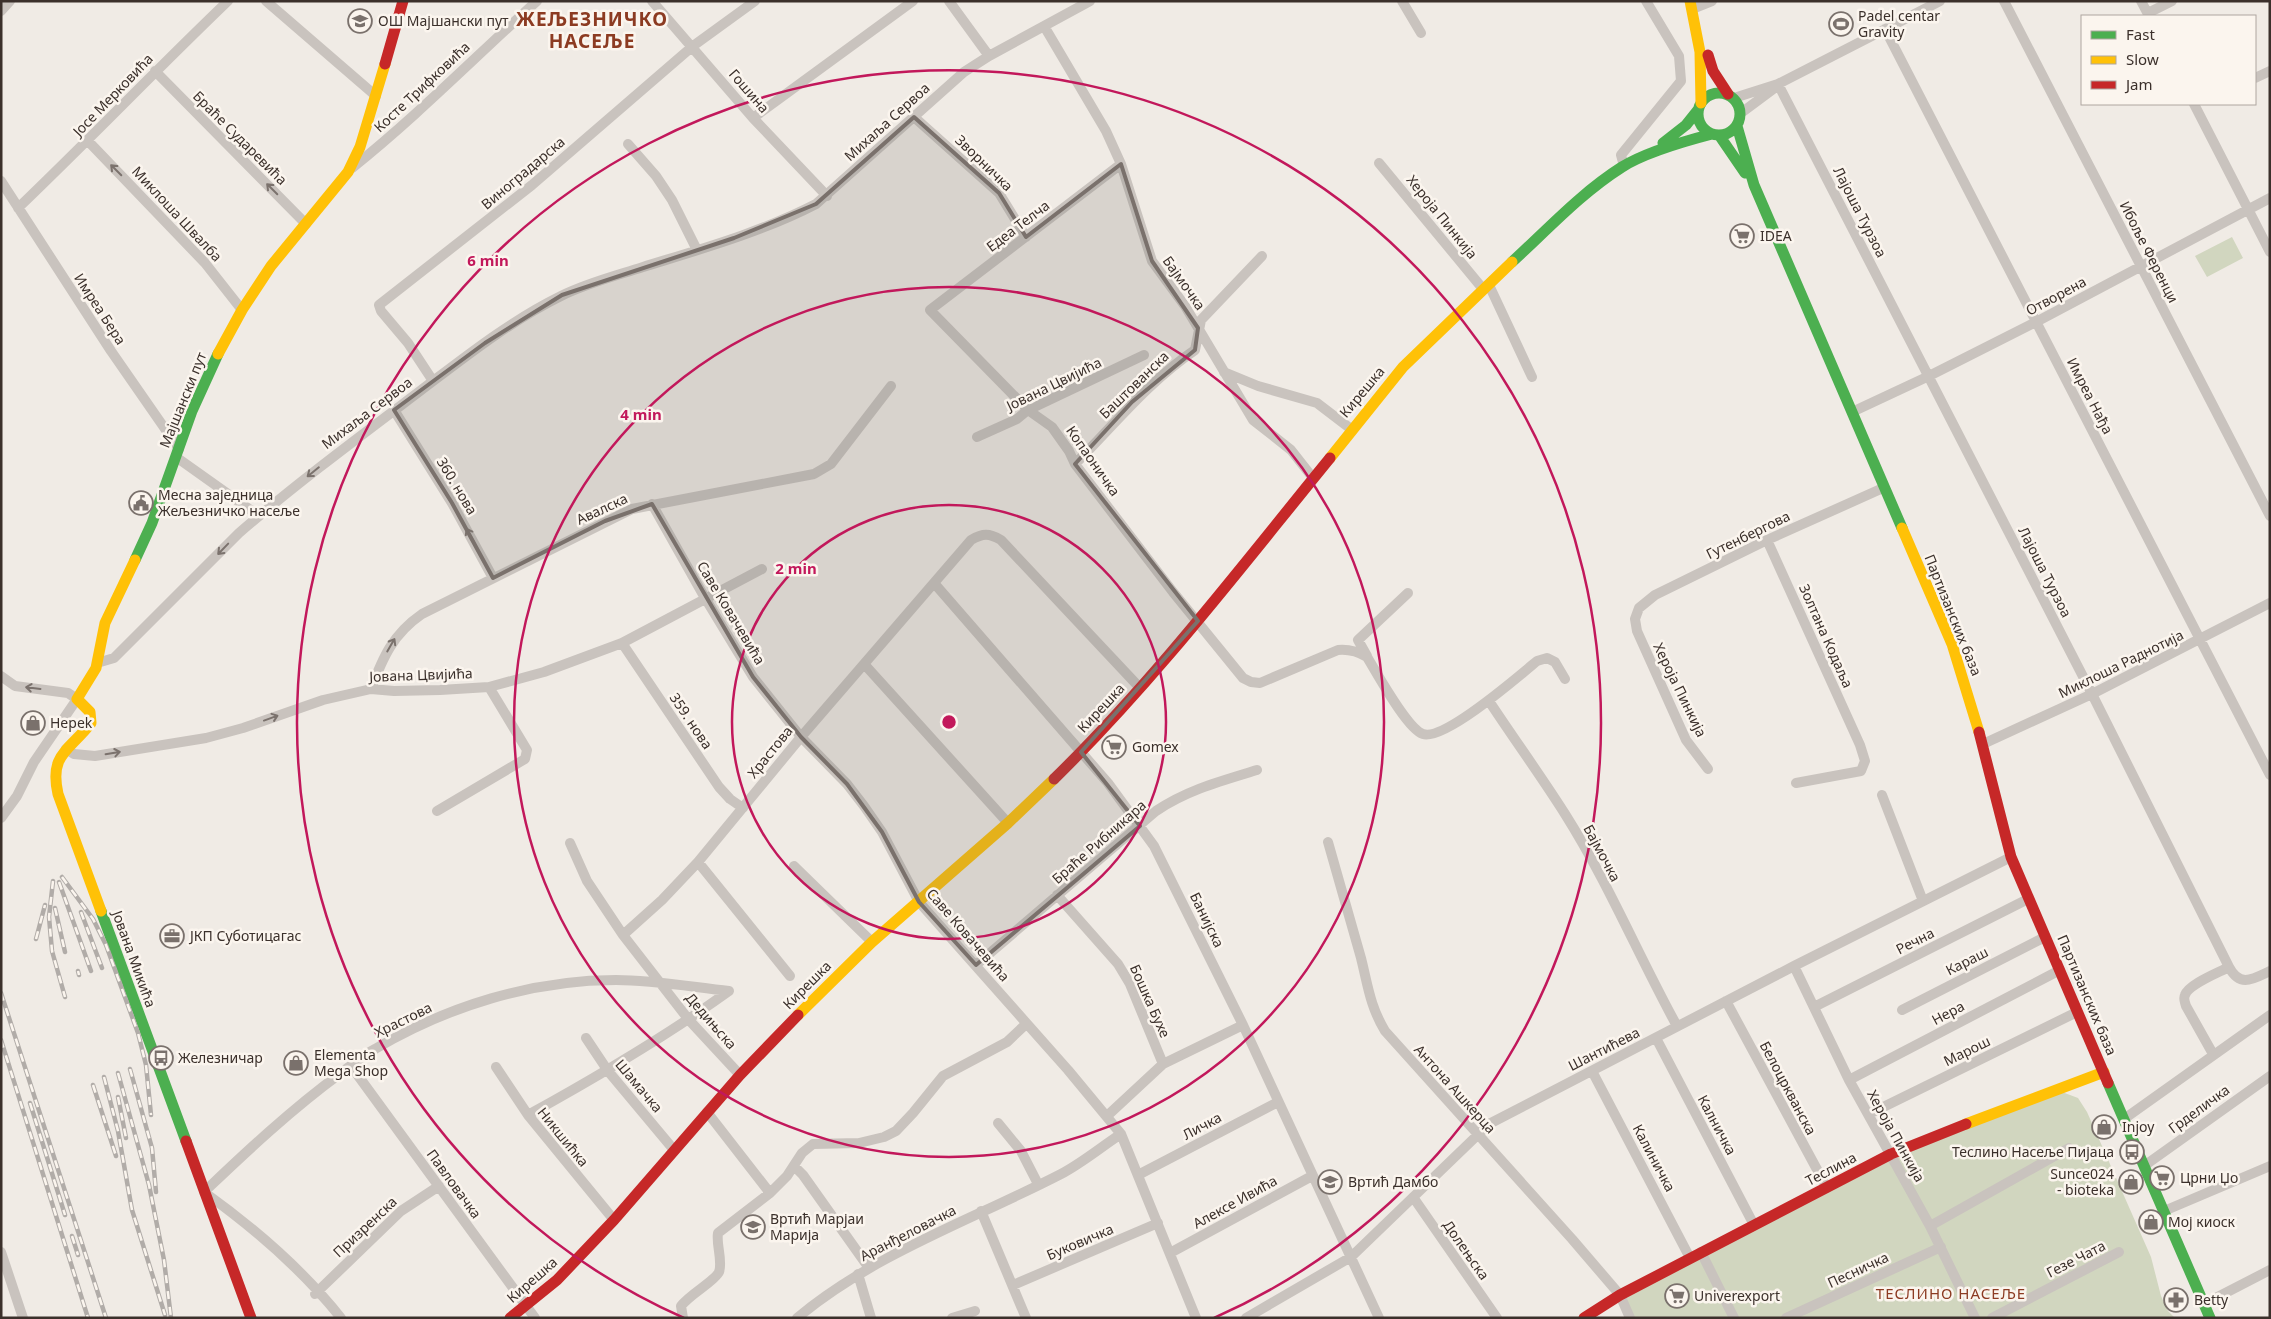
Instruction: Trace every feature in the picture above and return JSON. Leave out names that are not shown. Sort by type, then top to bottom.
[{"type":"street","points":[[1,11],[10,1]]},
{"type":"street","name":"Јосе Мерковића","points":[[18,208],[228,1]]},
{"type":"street","points":[[266,1],[376,96]]},
{"type":"street","name":"Мајшански пут","points":[[1,818],[18,796],[34,762],[91,679],[97,663],[105,623],[152,523],[206,379],[242,310],[271,266],[348,172],[360,147],[403,1]]},
{"type":"street","name":"Косте Трифковића","points":[[348,172],[409,121],[460,71],[537,1]]},
{"type":"street","name":"Гошина","points":[[652,1],[693,46],[753,118],[827,196]]},
{"type":"street","name":"Виноградарска","points":[[433,381],[408,343],[379,305],[532,185],[693,46],[755,1]]},
{"type":"street","points":[[753,118],[913,1]]},
{"type":"street","points":[[949,1],[989,56]]},
{"type":"street","name":"Михаља Сервоа","points":[[97,663],[114,658],[239,532],[337,452],[492,338],[528,314],[562,296],[602,280],[697,250],[797,214],[816,204],[964,72],[989,56],[1090,1]]},
{"type":"street","points":[[1402,1],[1421,33]]},
{"type":"street","points":[[1624,166],[1621,155],[1681,81],[1679,56],[1646,1]]},
{"type":"street","points":[[1712,1],[1691,5],[1697,28],[1704,72],[1700,106],[1701,124],[1716,134],[1731,132],[1737,126],[1741,113],[1778,84],[1940,1]]},
{"type":"street","name":"Ибоље Ференци","points":[[2004,1],[2270,516]]},
{"type":"street","points":[[2141,1],[2148,15],[2172,1]]},
{"type":"street","name":"Бајмочка","points":[[1044,26],[1106,131],[1122,164],[1152,262],[1186,306],[1253,420],[1291,450],[1313,478]]},
{"type":"street","points":[[1697,28],[1713,71],[1741,113]]},
{"type":"street","name":"Имреа Нађа","points":[[1885,29],[2270,775]]},
{"type":"street","points":[[2256,77],[2270,70]]},
{"type":"street","name":"Браће Сударевића","points":[[156,71],[306,224]]},
{"type":"street","points":[[1700,106],[1713,94],[1731,96],[1778,84]]},
{"type":"street","name":"Лајоша Турзоа","points":[[1778,84],[2092,694],[2229,967]]},
{"type":"street","points":[[2198,105],[2270,252]]},
{"type":"street","name":"Кирешка","points":[[1646,156],[1686,125],[1700,106]]},
{"type":"street","name":"Зворничка","points":[[914,117],[999,193],[1026,237]]},
{"type":"street","name":"Партизанских база","points":[[1737,126],[1754,185],[1952,644],[1983,744],[2011,858],[2210,1318]]},
{"type":"street","name":"Кирешка","points":[[510,1318],[557,1280],[614,1220],[740,1075],[872,942],[1008,823],[1081,752],[1198,621],[1402,367],[1583,196],[1624,166],[1695,137],[1716,134]]},
{"type":"street","name":"Партизанских база","points":[[1716,134],[1754,185]]},
{"type":"street","name":"Миклоша Швалба","points":[[88,141],[204,263],[242,310]]},
{"type":"street","points":[[628,144],[656,176],[672,200],[697,250]]},
{"type":"street","name":"Хероја Пинкија","points":[[1379,163],[1486,287],[1532,377]]},
{"type":"street","name":"Едеа Телча","points":[[930,310],[1122,164]]},
{"type":"street","name":"Имреа Бера","points":[[1,181],[178,453],[259,516]]},
{"type":"street","name":"Отворена","points":[[1852,412],[2036,322],[2270,198]]},
{"type":"street","name":"Баштованска","points":[[1075,464],[1132,402],[1172,365],[1195,350],[1201,320],[1262,256]]},
{"type":"street","name":"Копаоничка","points":[[930,310],[1028,410],[1052,427],[1070,451],[1075,464],[1198,621]]},
{"type":"street","name":"Јована Цвијића","points":[[977,438],[1017,419],[1028,410],[1144,356]]},
{"type":"street","points":[[1224,372],[1258,386],[1317,403],[1351,429]]},
{"type":"street","name":"Авалска","points":[[372,689],[393,640],[406,625],[422,614],[632,509],[814,474],[831,464],[892,386]]},
{"type":"street","name":"360. нова","points":[[394,410],[452,503],[493,578]]},
{"type":"street","name":"Гутенбергова","points":[[1635,619],[1638,608],[1656,595],[1767,540],[1884,488]]},
{"type":"street","name":"Саве Ковачевића","points":[[652,504],[705,598],[758,684],[801,737],[847,784],[864,806],[882,832],[919,902],[976,965],[1121,1134],[1196,1318]]},
{"type":"street","name":"Кирешка","points":[[934,583],[971,540],[981,534],[992,534],[1001,540],[1140,688]]},
{"type":"street","name":"Золтана Кодаља","points":[[1767,540],[1860,745],[1865,761],[1861,771],[1796,783]]},
{"type":"street","name":"Јована Цвијића","points":[[66,749],[74,754],[95,756],[206,738],[243,728],[322,700],[372,689],[394,691],[490,687],[544,672],[622,643],[762,569]]},
{"type":"street","name":"Храстова","points":[[624,934],[662,900],[698,862],[801,737],[934,583]]},
{"type":"street","name":"Банијска","points":[[934,583],[1081,752],[1154,846],[1243,1025],[1379,1318]]},
{"type":"street","points":[[1348,649],[1408,593]]},
{"type":"street","name":"Миклоша Раднотија","points":[[1983,744],[2092,694],[2270,603]]},
{"type":"street","name":"Хероја Пинкија","points":[[1635,619],[1637,632],[1686,740],[1708,769]]},
{"type":"street","points":[[1198,621],[1243,678],[1250,682],[1266,681],[1338,650],[1348,649],[1367,657]]},
{"type":"street","points":[[1358,640],[1409,724],[1424,735],[1435,735],[1441,732],[1489,701],[1537,661],[1547,658],[1555,662],[1565,679]]},
{"type":"street","name":"359. нова","points":[[622,643],[719,787],[730,800],[743,808]]},
{"type":"street","points":[[865,664],[1008,823]]},
{"type":"street","points":[[1,676],[15,686],[68,693],[77,699]]},
{"type":"street","points":[[437,811],[525,759],[527,756],[527,750],[490,687]]},
{"type":"street","name":"Јована Микића","points":[[77,699],[90,712],[91,723],[80,737],[58,758],[54,777],[58,794],[251,1318]]},
{"type":"street","name":"Бајмочка","points":[[1489,701],[1566,815],[1677,1026]]},
{"type":"street","name":"Браће Рибникара","points":[[976,965],[1156,811],[1175,798],[1196,788],[1257,770]]},
{"type":"street","points":[[1882,795],[1923,901]]},
{"type":"street","name":"Антона Ашкерца","points":[[1328,842],[1375,1014],[1395,1043],[1620,1295],[1630,1318]]},
{"type":"street","points":[[570,843],[587,882],[661,983]]},
{"type":"street","name":"Шантићева","points":[[1246,1318],[1351,1257],[1477,1133],[1505,1114],[1794,966],[2011,858]]},
{"type":"street","points":[[698,862],[790,976]]},
{"type":"street","points":[[794,866],[872,942]]},
{"type":"street","name":"Бошка Бухе","points":[[1057,895],[1118,964],[1130,984],[1163,1064]]},
{"type":"street","name":"Речна","points":[[1814,1007],[2028,898]]},
{"type":"street","name":"Караш","points":[[1902,1010],[2045,937]]},
{"type":"street","name":"Хероја Пинкија","points":[[1794,966],[1849,1080],[1930,1226],[1975,1318]]},
{"type":"street","points":[[2213,1054],[2186,1006],[2185,992],[2190,987],[2229,967],[2233,976],[2243,980],[2254,979],[2270,971]]},
{"type":"street","name":"Нера","points":[[1849,1080],[2060,970]]},
{"type":"street","name":"Храстова","points":[[204,1192],[282,1120],[319,1089],[373,1049],[456,1010],[508,993],[592,981],[618,980],[729,990],[689,1020]]},
{"type":"street","name":"Дедињска","points":[[661,983],[689,1020],[740,1075]]},
{"type":"street","name":"Белоцркванска","points":[[1726,1001],[1826,1188]]},
{"type":"street","name":"Марош","points":[[1869,1114],[2078,1012]]},
{"type":"street","points":[[2124,1119],[2270,1015]]},
{"type":"street","points":[[528,1116],[608,1071],[689,1020]]},
{"type":"street","points":[[683,1318],[682,1306],[689,1296],[715,1278],[720,1270],[718,1233],[770,1193],[794,1166],[802,1153],[813,1144],[859,1142],[884,1137],[896,1131],[944,1076],[1007,1042],[1026,1024]]},
{"type":"street","points":[[1107,1116],[1163,1064],[1243,1025]]},
{"type":"street","name":"Шамачка","points":[[586,1038],[608,1071],[674,1150]]},
{"type":"street","name":"Калничка","points":[[1656,1038],[1754,1225]]},
{"type":"street","name":"Павловачка","points":[[351,1066],[535,1318]]},
{"type":"street","name":"Никшићка","points":[[496,1067],[528,1116],[614,1220]]},
{"type":"street","name":"Калиничка","points":[[1592,1071],[1696,1255],[1734,1318]]},
{"type":"street","name":"Теслина","points":[[1584,1318],[1620,1295],[1890,1154],[2104,1072]]},
{"type":"street","name":"Грделичка","points":[[2144,1166],[2270,1076]]},
{"type":"street","name":"Личка","points":[[1138,1175],[1278,1102]]},
{"type":"street","points":[[707,1112],[770,1193]]},
{"type":"street","points":[[998,1123],[1022,1151],[1038,1184]]},
{"type":"street","name":"Аранђеловачка","points":[[797,1318],[821,1297],[858,1274],[981,1211],[1062,1173],[1121,1134]]},
{"type":"street","points":[[1930,1226],[2068,1148]]},
{"type":"street","points":[[794,1166],[803,1175],[869,1268]]},
{"type":"street","points":[[2164,1211],[2270,1166]]},
{"type":"street","name":"Алексе Ивића","points":[[1170,1253],[1312,1176]]},
{"type":"street","name":"Призренска","points":[[316,1292],[401,1210],[439,1186]]},
{"type":"street","points":[[204,1192],[232,1212],[341,1318]]},
{"type":"street","name":"Долењска","points":[[1413,1197],[1497,1318]]},
{"type":"street","points":[[981,1211],[1026,1318]]},
{"type":"street","name":"Буковичка","points":[[1013,1286],[1158,1223]]},
{"type":"street","name":"Песничка","points":[[1786,1318],[1941,1247]]},
{"type":"street","points":[[1,1252],[23,1318]]},
{"type":"street","name":"Гезе Чата","points":[[1992,1318],[2119,1252]]},
{"type":"street","points":[[2204,1304],[2270,1270]]},
{"type":"street","points":[[858,1274],[871,1318]]},
{"type":"street","points":[[952,1318],[975,1311]]},
{"type":"highlighted area","points":[[914,117],[999,193],[1026,237],[1121,164],[1152,261],[1198,328],[1195,350],[1132,402],[1075,464],[1198,621],[1081,752],[1140,826],[976,965],[919,902],[882,832],[847,784],[801,737],[753,677],[652,504],[605,521],[493,578],[452,503],[394,410],[485,343],[562,295],[734,238],[816,204]]},
{"type":"green space","points":[[2232,237],[2243,258],[2207,277],[2195,256]]},
{"type":"green space","points":[[2062,1092],[2078,1098],[2087,1112],[2151,1257],[2161,1296],[2168,1311],[2175,1318],[1631,1318],[1622,1296],[1887,1158]]},
{"type":"railway","points":[[62,877],[93,919],[106,945],[138,1033],[146,1065],[151,1115]]},
{"type":"railway","points":[[53,881],[49,917],[52,951],[65,997]]},
{"type":"railway","points":[[59,882],[91,971]]},
{"type":"railway","points":[[36,939],[45,905]]},
{"type":"railway","points":[[55,908],[65,952]]},
{"type":"railway","points":[[81,912],[102,968]]},
{"type":"railway","points":[[78,971],[79,975]]},
{"type":"railway","points":[[1,993],[106,1318]]},
{"type":"railway","points":[[1,1040],[88,1318]]},
{"type":"railway","points":[[130,1069],[152,1148],[156,1192]]},
{"type":"railway","points":[[118,1073],[149,1185],[164,1260],[171,1318]]},
{"type":"railway","points":[[104,1077],[118,1131],[132,1210],[165,1315]]},
{"type":"railway","points":[[93,1085],[116,1156]]},
{"type":"railway","points":[[118,1097],[126,1138]]},
{"type":"railway","points":[[30,1103],[65,1215]]},
{"type":"railway","points":[[72,1236],[78,1255]]},
{"type":"traffic: fast","points":[[1723,93],[1731,96],[1737,102],[1740,114],[1737,126],[1731,132],[1715,135],[1707,132],[1701,126],[1698,110],[1701,102],[1707,96],[1723,93]]},
{"type":"traffic: fast","points":[[1663,143],[1686,125],[1698,110]]},
{"type":"traffic: fast","points":[[1737,126],[1754,185],[1902,528]]},
{"type":"traffic: fast","points":[[1512,262],[1579,200],[1622,167],[1654,152],[1712,134]]},
{"type":"traffic: fast","points":[[1719,135],[1745,173]]},
{"type":"traffic: fast","points":[[135,560],[152,523],[192,411],[218,354]]},
{"type":"traffic: fast","points":[[101,911],[186,1141]]},
{"type":"traffic: fast","points":[[2108,1083],[2210,1318]]},
{"type":"traffic: slow","points":[[1690,1],[1700,52],[1701,103]]},
{"type":"traffic: slow","points":[[218,354],[242,310],[271,266],[348,172],[360,147],[385,64]]},
{"type":"traffic: slow","points":[[1330,458],[1403,367],[1512,262]]},
{"type":"traffic: slow","points":[[1902,528],[1952,644],[1979,732]]},
{"type":"traffic: slow","points":[[101,911],[58,794],[56,770],[63,754],[91,723],[90,712],[77,699],[96,668],[105,623],[135,560]]},
{"type":"traffic: slow","points":[[798,1015],[872,942],[1008,823],[1054,779]]},
{"type":"traffic: slow","points":[[1966,1124],[2104,1072]]},
{"type":"traffic: jam","points":[[385,64],[403,1]]},
{"type":"traffic: jam","points":[[1708,55],[1713,71],[1728,94]]},
{"type":"traffic: jam","points":[[1054,779],[1162,663],[1330,458]]},
{"type":"traffic: jam","points":[[1979,732],[2011,857],[2108,1083]]},
{"type":"traffic: jam","points":[[510,1318],[557,1280],[614,1220],[740,1075],[798,1015]]},
{"type":"traffic: jam","points":[[1584,1318],[1620,1295],[1891,1154],[1966,1124]]},
{"type":"traffic: jam","points":[[186,1141],[251,1318]]},
{"type":"place","name":"ОШ Мајшански пут","points":[[360,21]]},
{"type":"place","name":"Padel centar Gravity","points":[[1841,24]]},
{"type":"place","name":"IDEA","points":[[1742,236]]},
{"type":"place","name":"Месна заједница Жељезничко насеље","points":[[141,503]]},
{"type":"place","name":"Hepek","points":[[33,723]]},
{"type":"place","name":"Gomex","points":[[1114,747]]},
{"type":"place","name":"ЈКП Суботицагас","points":[[172,936]]},
{"type":"place","name":"Железничар","points":[[161,1058]]},
{"type":"place","name":"Elementa Mega Shop","points":[[296,1063]]},
{"type":"place","name":"Injoy","points":[[2104,1127]]},
{"type":"place","name":"Теслино Насеље Пијаца","points":[[2132,1152]]},
{"type":"place","name":"Црни Џо","points":[[2162,1178]]},
{"type":"place","name":"Вртић Дамбо","points":[[1330,1182]]},
{"type":"place","name":"Sunce024 - bioteka","points":[[2131,1182]]},
{"type":"place","name":"Мој киоск","points":[[2151,1222]]},
{"type":"place","name":"Вртић Марјаи Марија","points":[[753,1227]]},
{"type":"place","name":"Univerexport","points":[[1677,1296]]},
{"type":"place","name":"Betty","points":[[2176,1300]]},
{"type":"district","name":"ЖЕЉЕЗНИЧКО НАСЕЉЕ","points":[[592,30]]},
{"type":"district","name":"ТЕСЛИНО НАСЕЉЕ","points":[[1951,1294]]}]
